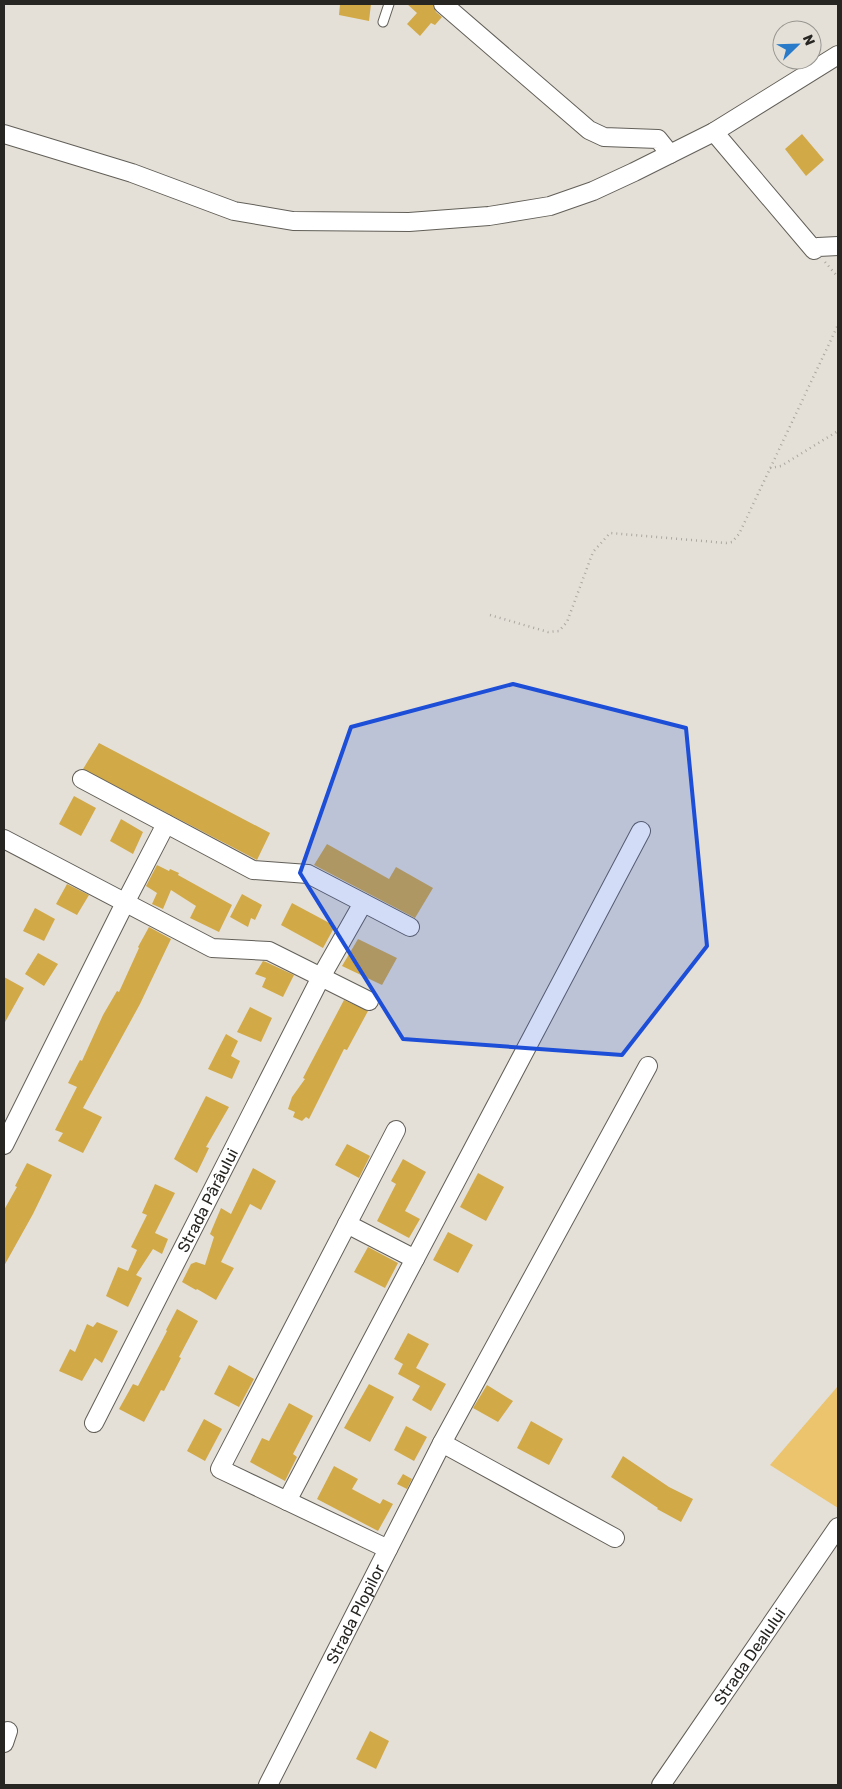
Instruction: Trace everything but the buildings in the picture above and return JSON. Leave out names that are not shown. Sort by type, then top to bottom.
[{"type":"street","points":[[443,4],[589,130],[604,137],[658,139],[670,154]]},
{"type":"street","points":[[4,134],[132,173],[234,211],[293,221],[409,222],[489,216],[550,206],[593,190],[714,132],[838,54]]},
{"type":"street","points":[[714,132],[814,250],[818,247],[838,246]]},
{"type":"street","points":[[82,779],[253,870],[308,874],[410,927]]},
{"type":"street","points":[[4,1145],[124,903],[166,824]]},
{"type":"street","points":[[287,1500],[641,830]]},
{"type":"street","points":[[4,839],[212,948],[269,951],[370,1001]]},
{"type":"street","name":"Strada Pârâului","points":[[94,1423],[321,977],[363,903]]},
{"type":"street","name":"Strada Plopilor","points":[[268,1785],[442,1443],[648,1066]]},
{"type":"street","points":[[388,1549],[220,1469],[396,1130]]},
{"type":"street","points":[[347,1224],[415,1259]]},
{"type":"street","points":[[442,1443],[615,1538]]},
{"type":"street","name":"Strada Dealului","points":[[661,1785],[838,1527]]},
{"type":"lane","points":[[383,22],[389,4]]},
{"type":"path","points":[[490,615],[548,632],[558,631],[567,622],[592,552],[610,533],[732,542],[739,534],[838,325]]},
{"type":"path","points":[[770,468],[780,466],[838,430]]},
{"type":"highlighted area","points":[[513,684],[686,728],[707,946],[622,1055],[403,1039],[300,873],[351,727]]},
{"type":"shaded area","points":[[838,1386],[838,1508],[770,1465]]}]
